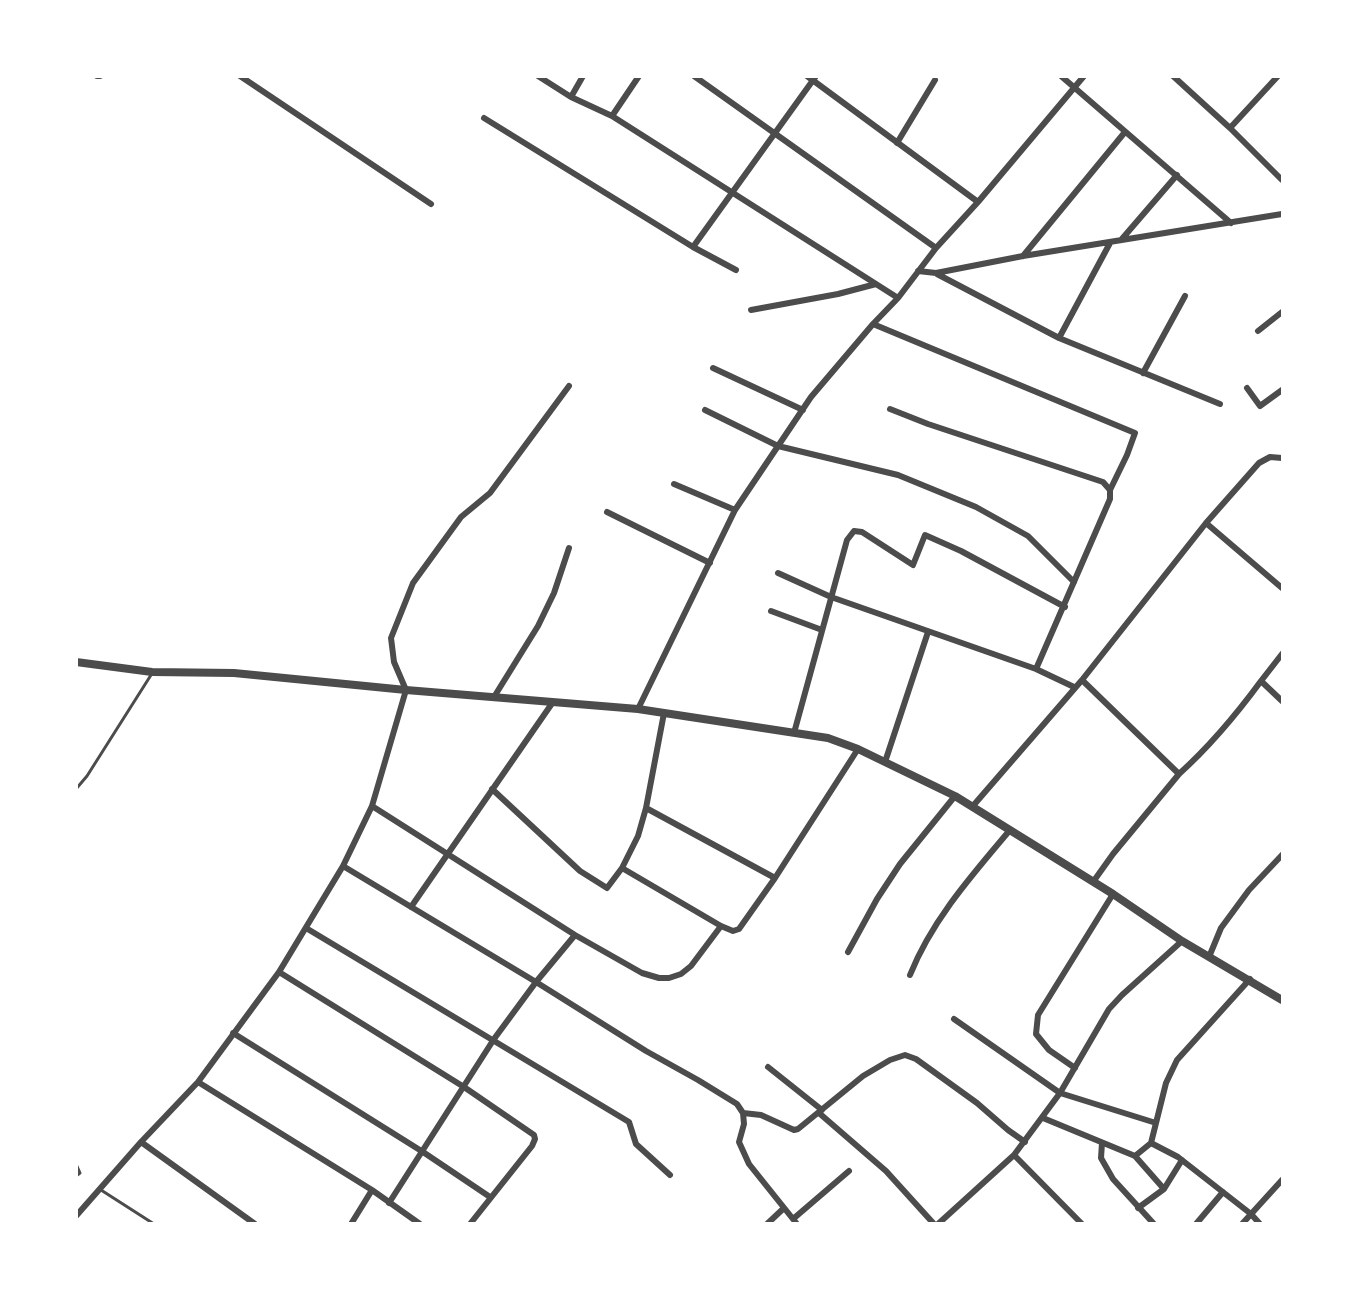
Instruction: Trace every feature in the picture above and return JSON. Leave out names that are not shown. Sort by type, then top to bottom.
[{"type":"street","points":[[240,76],[431,204]]},
{"type":"street","points":[[538,76],[571,97],[612,116],[898,298]]},
{"type":"street","points":[[571,97],[584,76]]},
{"type":"street","points":[[612,116],[639,76]]},
{"type":"street","points":[[694,76],[936,248]]},
{"type":"street","points":[[1060,76],[1231,223]]},
{"type":"street","points":[[638,709],[735,510],[811,397],[898,298],[936,248],[978,202],[1084,76]]},
{"type":"street","points":[[1173,76],[1182,79],[1282,180]]},
{"type":"street","points":[[1230,128],[1281,77]]},
{"type":"street","points":[[693,247],[776,135],[812,78],[978,202]]},
{"type":"street","points":[[897,143],[935,80]]},
{"type":"street","points":[[484,117],[693,247],[736,270]]},
{"type":"street","points":[[1023,256],[1125,132]]},
{"type":"street","points":[[1120,240],[1177,175]]},
{"type":"street","points":[[918,271],[936,273],[1023,256],[1282,214]]},
{"type":"street","points":[[1059,338],[1110,243]]},
{"type":"street","points":[[936,273],[1059,338],[1220,404]]},
{"type":"street","points":[[751,310],[838,294],[876,284]]},
{"type":"street","points":[[1143,373],[1185,296]]},
{"type":"street","points":[[1258,332],[1282,312]]},
{"type":"street","points":[[873,324],[1134,433],[1127,455],[1110,490],[1110,499],[1065,607],[1036,669]]},
{"type":"street","points":[[713,368],[803,410]]},
{"type":"street","points":[[76,1216],[198,1082],[279,972],[343,866],[372,806],[406,690],[394,662],[391,638],[413,583],[461,517],[490,494],[569,386]]},
{"type":"street","points":[[1247,388],[1260,406],[1282,390]]},
{"type":"street","points":[[890,409],[928,424],[1103,482],[1110,490]]},
{"type":"street","points":[[705,410],[778,446],[898,475],[976,507],[1028,536],[1074,582]]},
{"type":"street","points":[[972,807],[1082,680],[1206,522],[1259,464],[1270,457],[1282,458]]},
{"type":"street","points":[[674,484],[735,510]]},
{"type":"street","points":[[607,513],[710,562]]},
{"type":"street","points":[[1206,522],[1282,588]]},
{"type":"street","points":[[794,733],[847,540],[854,531],[862,532],[913,565],[925,535],[961,551],[1065,607]]},
{"type":"street","points":[[494,697],[538,626],[554,593],[569,548]]},
{"type":"street","points":[[778,573],[831,597],[1036,669],[1074,687]]},
{"type":"street","points":[[771,611],[822,630]]},
{"type":"street","points":[[885,762],[928,632]]},
{"type":"street","points":[[1093,882],[1179,774],[1208,747],[1241,708],[1282,654]]},
{"type":"street","points":[[76,662],[152,672],[234,673],[638,709],[828,738],[858,749],[955,796],[1113,894],[1182,941],[1250,979],[1282,1000]]},
{"type":"street","points":[[1082,680],[1179,774]]},
{"type":"street","points":[[1261,681],[1282,700]]},
{"type":"street","points":[[411,907],[553,702]]},
{"type":"street","points":[[492,789],[580,871],[607,888],[622,868],[638,836],[646,808],[664,713]]},
{"type":"street","points":[[622,868],[721,926],[732,931],[739,928],[775,878],[858,749]]},
{"type":"street","points":[[848,952],[877,899],[900,864],[955,796]]},
{"type":"street","points":[[372,806],[575,935],[642,973],[659,978],[681,974],[691,966],[721,926]]},
{"type":"street","points":[[646,808],[775,878]]},
{"type":"street","points":[[910,975],[930,935],[968,881],[1010,830]]},
{"type":"street","points":[[1209,957],[1221,928],[1249,890],[1282,855]]},
{"type":"street","points":[[343,866],[737,1104],[743,1113],[744,1124],[739,1142],[742,1150],[749,1164],[795,1221],[849,1171]]},
{"type":"street","points":[[1075,1068],[1049,1050],[1036,1034],[1038,1015],[1113,894]]},
{"type":"street","points":[[306,928],[629,1122],[636,1144],[670,1175]]},
{"type":"street","points":[[389,1203],[494,1039],[536,982],[575,935]]},
{"type":"street","points":[[768,1067],[821,1111],[886,1171],[936,1224],[1026,1142],[1060,1093],[1096,1027],[1109,1009],[1182,941]]},
{"type":"street","points":[[279,972],[464,1087],[534,1135],[535,1139],[470,1224]]},
{"type":"street","points":[[1135,1156],[1150,1143],[1166,1083],[1177,1060],[1250,979]]},
{"type":"street","points":[[954,1019],[1060,1093],[1156,1123]]},
{"type":"street","points":[[233,1033],[423,1152],[490,1197]]},
{"type":"street","points":[[743,1113],[761,1115],[794,1130],[803,1127],[863,1076],[890,1060],[906,1055],[916,1059],[976,1102],[1008,1130],[1026,1142]]},
{"type":"street","points":[[198,1082],[372,1190],[420,1224]]},
{"type":"street","points":[[1043,1118],[1135,1156],[1164,1189]]},
{"type":"street","points":[[141,1142],[255,1224]]},
{"type":"street","points":[[1102,1143],[1101,1158],[1113,1179],[1154,1224]]},
{"type":"street","points":[[1150,1143],[1182,1160],[1251,1214],[1260,1224]]},
{"type":"street","points":[[1014,1155],[1082,1224]]},
{"type":"street","points":[[1138,1208],[1164,1189],[1182,1160]]},
{"type":"street","points":[[1242,1224],[1282,1180]]},
{"type":"street","points":[[351,1224],[372,1190]]},
{"type":"street","points":[[1199,1222],[1223,1192]]},
{"type":"street","points":[[767,1224],[784,1208]]},
{"type":"lane","points":[[76,789],[87,776],[152,672]]},
{"type":"lane","points":[[76,1164],[80,1173],[76,1176]]},
{"type":"lane","points":[[101,1190],[154,1224]]}]
